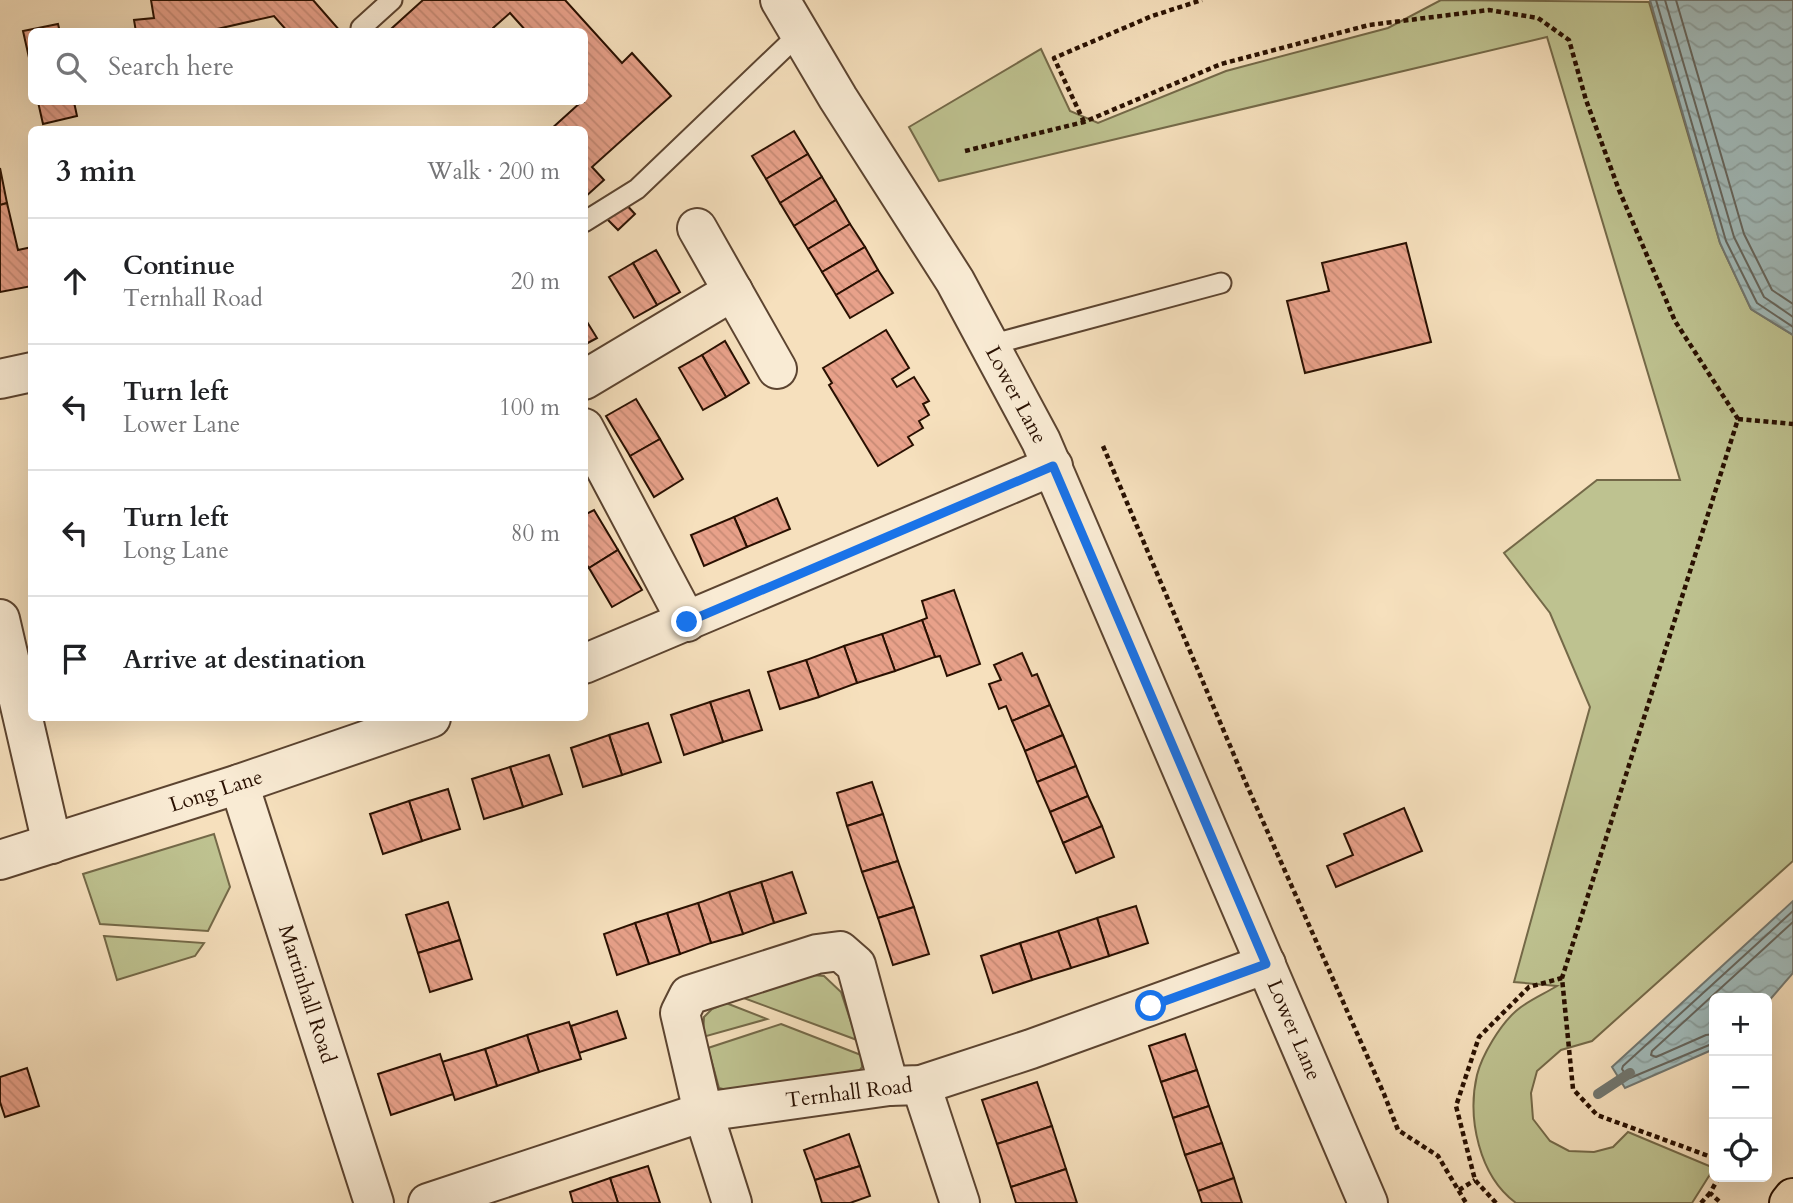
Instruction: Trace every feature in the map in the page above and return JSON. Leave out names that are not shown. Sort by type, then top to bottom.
[{"type":"highway","points":[[1789,1203],[1793,1198]]},
{"type":"street","name":"Lower Lane","points":[[780,0],[956,281],[1041,441],[1368,1203]]},
{"type":"street","points":[[697,228],[777,369]]},
{"type":"street","points":[[588,378],[733,291]]},
{"type":"street","points":[[0,379],[28,373]]},
{"type":"street","points":[[588,436],[687,622]]},
{"type":"street","points":[[588,662],[1053,466]]},
{"type":"street","points":[[0,619],[52,844]]},
{"type":"street","name":"Long Lane","points":[[0,860],[239,784],[422,721]]},
{"type":"street","name":"Martinhall Road","points":[[239,784],[374,1203]]},
{"type":"street","points":[[732,1203],[704,1112],[680,1013],[689,995],[817,954],[840,951],[856,965],[905,1086],[960,1203]]},
{"type":"street","name":"Ternhall Road","points":[[428,1203],[704,1112],[905,1086],[1031,1049],[1266,964]]},
{"type":"lane","points":[[361,28],[391,0]]},
{"type":"lane","points":[[588,220],[637,189],[800,33]]},
{"type":"lane","points":[[990,345],[1221,283]]},
{"type":"path","points":[[1084,122],[1054,58],[1152,16],[1202,0]]},
{"type":"path","points":[[965,151],[1084,122],[1221,64],[1369,25],[1489,10],[1538,18],[1569,40],[1586,100],[1619,190],[1675,321],[1738,419]]},
{"type":"path","points":[[1738,419],[1793,424]]},
{"type":"path","points":[[1709,1156],[1597,1115],[1573,1089],[1562,978],[1738,419]]},
{"type":"path","points":[[1103,446],[1245,781],[1398,1130],[1438,1156],[1466,1203]]},
{"type":"path","points":[[1496,1203],[1475,1180],[1456,1105],[1479,1037],[1528,987],[1562,978]]},
{"type":"path","points":[[1459,1190],[1475,1180]]},
{"type":"path","points":[[1701,1203],[1716,1182]]},
{"type":"path","points":[[1710,1193],[1721,1203]]},
{"type":"green space","points":[[1441,0],[1649,2],[1720,243],[1751,309],[1793,335],[1793,861],[1592,1041],[1561,1050],[1537,1071],[1531,1093],[1533,1119],[1550,1141],[1569,1151],[1594,1152],[1613,1147],[1628,1132],[1709,1166],[1709,1176],[1692,1203],[1516,1203],[1503,1192],[1493,1178],[1479,1145],[1475,1127],[1474,1092],[1477,1075],[1492,1041],[1516,1011],[1557,986],[1514,982],[1590,707],[1550,613],[1504,553],[1597,480],[1680,480],[1547,37],[939,181],[909,127],[1041,49],[1070,111],[1098,123],[1226,71],[1388,28]]},
{"type":"green space","points":[[214,834],[230,887],[208,931],[100,924],[83,874]]},
{"type":"green space","points":[[104,936],[204,943],[195,956],[117,980]]},
{"type":"green space","points":[[812,975],[824,976],[841,992],[857,1040],[741,997]]},
{"type":"green space","points":[[726,1003],[767,1019],[703,1037],[704,1017],[712,1009]]},
{"type":"green space","points":[[781,1024],[861,1055],[862,1067],[854,1077],[735,1092],[719,1088],[708,1048]]},
{"type":"water","points":[[1650,0],[1793,0],[1793,335],[1751,309],[1720,243]]},
{"type":"water","points":[[1793,901],[1793,973],[1772,997],[1772,993],[1709,993],[1709,1051],[1625,1088],[1612,1067]]},
{"type":"building","points":[[151,0],[313,0],[338,28],[284,28],[274,16],[222,28],[135,28],[134,20],[154,18]]},
{"type":"building","points":[[423,0],[565,0],[622,63],[632,53],[671,96],[592,167],[604,180],[588,194],[588,126],[554,126],[578,105],[588,105],[588,28],[523,28],[510,13],[493,28],[392,28]]},
{"type":"building","points":[[58,24],[59,28],[38,28]]},
{"type":"building","points":[[28,30],[28,53],[23,31]]},
{"type":"building","points":[[39,105],[75,105],[77,116],[43,124]]},
{"type":"building","points":[[794,131],[808,154],[766,179],[752,156]]},
{"type":"building","points":[[808,154],[822,177],[780,203],[766,179]]},
{"type":"building","points":[[0,168],[7,203],[0,205]]},
{"type":"building","points":[[822,177],[836,200],[794,226],[780,203]]},
{"type":"building","points":[[836,200],[850,224],[808,249],[794,226]]},
{"type":"building","points":[[623,201],[635,214],[618,230],[605,217]]},
{"type":"building","points":[[7,203],[18,250],[28,248],[28,287],[0,292],[0,205]]},
{"type":"building","points":[[850,224],[865,247],[822,272],[808,249]]},
{"type":"building","points":[[1406,243],[1431,342],[1305,373],[1287,301],[1329,291],[1322,263]]},
{"type":"building","points":[[865,247],[878,270],[836,295],[822,272]]},
{"type":"building","points":[[656,250],[680,292],[657,305],[633,263]]},
{"type":"building","points":[[633,263],[657,305],[634,318],[609,277]]},
{"type":"building","points":[[878,270],[893,293],[850,318],[836,295]]},
{"type":"building","points":[[588,323],[597,338],[588,343]]},
{"type":"building","points":[[886,330],[909,368],[892,379],[897,387],[914,377],[929,401],[923,404],[929,415],[919,421],[923,428],[908,437],[913,445],[878,466],[829,385],[832,383],[823,368]]},
{"type":"building","points":[[725,341],[749,383],[726,397],[702,355]]},
{"type":"building","points":[[702,355],[726,397],[703,410],[679,368]]},
{"type":"building","points":[[636,399],[660,439],[630,456],[606,416]]},
{"type":"building","points":[[660,439],[683,479],[654,497],[630,456]]},
{"type":"building","points":[[777,498],[790,529],[747,547],[734,517]]},
{"type":"building","points":[[594,510],[618,550],[589,568],[588,567],[588,513]]},
{"type":"building","points":[[734,517],[747,547],[704,566],[691,535]]},
{"type":"building","points":[[618,550],[642,590],[612,607],[589,568]]},
{"type":"building","points":[[954,590],[980,664],[947,676],[940,656],[935,657],[922,620],[927,618],[922,601]]},
{"type":"building","points":[[922,620],[935,657],[895,671],[882,634]]},
{"type":"building","points":[[882,634],[895,671],[857,683],[844,646]]},
{"type":"building","points":[[844,646],[857,683],[819,697],[806,660]]},
{"type":"building","points":[[1022,653],[1032,676],[1037,674],[1050,705],[1012,721],[1006,706],[999,709],[989,684],[1001,680],[994,665]]},
{"type":"building","points":[[806,660],[819,697],[780,709],[768,672]]},
{"type":"building","points":[[749,690],[762,730],[723,742],[710,702]]},
{"type":"building","points":[[710,702],[723,742],[684,755],[671,715]]},
{"type":"building","points":[[1050,705],[1063,735],[1025,751],[1012,721]]},
{"type":"building","points":[[648,723],[661,762],[622,775],[609,735]]},
{"type":"building","points":[[609,735],[622,775],[583,787],[571,748]]},
{"type":"building","points":[[1063,735],[1076,766],[1037,782],[1025,751]]},
{"type":"building","points":[[549,755],[562,794],[523,807],[510,767]]},
{"type":"building","points":[[1076,766],[1088,796],[1050,812],[1037,782]]},
{"type":"building","points":[[510,767],[523,807],[484,819],[472,779]]},
{"type":"building","points":[[872,782],[883,814],[847,826],[837,793]]},
{"type":"building","points":[[448,789],[460,829],[422,841],[409,801]]},
{"type":"building","points":[[1088,796],[1102,826],[1063,843],[1050,812]]},
{"type":"building","points":[[409,801],[422,841],[383,854],[370,814]]},
{"type":"building","points":[[1404,808],[1422,851],[1336,887],[1327,866],[1353,855],[1344,834]]},
{"type":"building","points":[[883,814],[898,861],[862,872],[847,826]]},
{"type":"building","points":[[1102,826],[1114,857],[1076,873],[1063,843]]},
{"type":"building","points":[[898,861],[914,907],[878,918],[862,872]]},
{"type":"building","points":[[792,872],[806,913],[774,923],[761,882]]},
{"type":"building","points":[[761,882],[774,923],[743,934],[729,892]]},
{"type":"building","points":[[729,892],[743,934],[711,943],[698,903]]},
{"type":"building","points":[[448,902],[460,940],[418,953],[406,915]]},
{"type":"building","points":[[698,903],[711,943],[680,954],[667,913]]},
{"type":"building","points":[[1136,906],[1148,943],[1109,956],[1097,918]]},
{"type":"building","points":[[914,907],[929,954],[893,965],[878,918]]},
{"type":"building","points":[[667,913],[680,954],[649,964],[635,923]]},
{"type":"building","points":[[1097,918],[1109,956],[1071,968],[1058,931]]},
{"type":"building","points":[[635,923],[649,964],[617,975],[604,934]]},
{"type":"building","points":[[1058,931],[1071,968],[1032,980],[1020,943]]},
{"type":"building","points":[[460,940],[472,979],[430,992],[418,953]]},
{"type":"building","points":[[1020,943],[1032,980],[993,993],[981,956]]},
{"type":"building","points":[[617,1011],[626,1038],[579,1053],[571,1026]]},
{"type":"building","points":[[569,1022],[581,1059],[539,1072],[527,1035]]},
{"type":"building","points":[[1185,1034],[1197,1070],[1161,1082],[1149,1046]]},
{"type":"building","points":[[527,1035],[539,1072],[497,1086],[485,1049]]},
{"type":"building","points":[[485,1049],[497,1086],[455,1100],[442,1062]]},
{"type":"building","points":[[440,1054],[453,1094],[391,1115],[378,1074]]},
{"type":"building","points":[[27,1068],[39,1106],[5,1117],[0,1102],[0,1077]]},
{"type":"building","points":[[1197,1070],[1209,1106],[1173,1118],[1161,1082]]},
{"type":"building","points":[[1037,1082],[1052,1126],[997,1144],[982,1100]]},
{"type":"building","points":[[1209,1106],[1222,1143],[1185,1155],[1173,1118]]},
{"type":"building","points":[[1052,1126],[1066,1169],[1011,1187],[997,1144]]},
{"type":"building","points":[[849,1134],[860,1166],[815,1180],[804,1150]]},
{"type":"building","points":[[1222,1143],[1234,1178],[1198,1191],[1185,1155]]},
{"type":"building","points":[[648,1166],[660,1203],[618,1203],[610,1178]]},
{"type":"building","points":[[860,1166],[870,1196],[850,1203],[822,1203],[815,1180]]},
{"type":"building","points":[[1066,1169],[1077,1203],[1016,1203],[1011,1187]]},
{"type":"building","points":[[610,1178],[618,1203],[573,1203],[570,1192]]},
{"type":"building","points":[[1234,1178],[1242,1203],[1202,1203],[1198,1191]]},
{"type":"waterway","points":[[1598,1094],[1630,1073]]},
{"type":"route","points":[[687,622],[1053,466],[1266,964],[1151,1006]]}]
